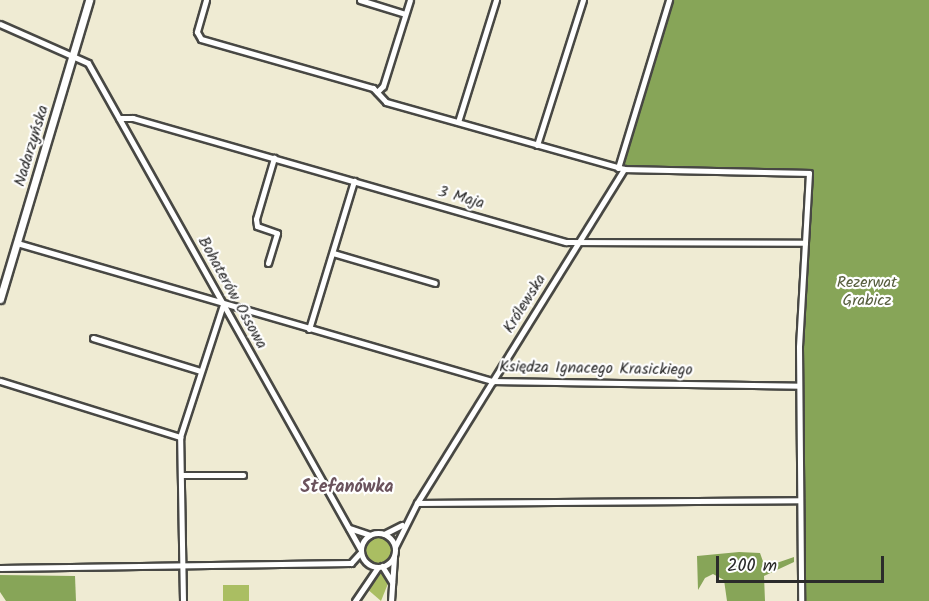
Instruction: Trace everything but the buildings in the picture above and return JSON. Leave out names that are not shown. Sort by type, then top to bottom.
[{"type":"main road","name":"Nadarzyńska","points":[[0,299],[88,0]]},
{"type":"street","points":[[206,0],[198,36],[377,92],[386,102],[621,169],[809,173],[799,386],[801,601]]},
{"type":"street","points":[[360,0],[405,14]]},
{"type":"street","points":[[377,92],[383,86],[410,0]]},
{"type":"street","points":[[458,122],[496,0]]},
{"type":"street","points":[[537,145],[583,0]]},
{"type":"street","name":"Królewska","points":[[395,548],[405,522],[579,243],[621,169],[669,0]]},
{"type":"street","points":[[0,24],[73,54]]},
{"type":"street","name":"Bohaterów Ossowa","points":[[73,54],[88,63],[361,551]]},
{"type":"street","name":"3 Maja","points":[[119,118],[133,118],[579,243],[805,243]]},
{"type":"street","points":[[268,263],[277,233],[258,226],[256,219],[274,158]]},
{"type":"street","points":[[309,329],[354,181]]},
{"type":"street","name":"Księdza Ignacego Krasickiego","points":[[17,243],[223,305],[493,381],[799,386]]},
{"type":"street","points":[[333,253],[435,284]]},
{"type":"street","points":[[183,601],[180,437],[223,305]]},
{"type":"street","points":[[93,338],[200,371]]},
{"type":"street","points":[[0,381],[180,437]]},
{"type":"street","points":[[181,475],[243,475]]},
{"type":"street","points":[[417,503],[799,500]]},
{"type":"street","points":[[348,526],[370,535],[384,534],[405,522]]},
{"type":"street","points":[[384,534],[395,548],[391,601]]},
{"type":"street","points":[[0,568],[351,562],[361,551],[370,535]]},
{"type":"street","points":[[361,551],[369,564],[372,575]]},
{"type":"street","points":[[356,601],[372,575],[380,566],[394,557]]},
{"type":"street","points":[[369,564],[380,566],[392,582]]},
{"type":"green space","name":"Rezerwat Grabicz","points":[[672,0],[929,0],[929,601],[804,601],[797,495],[812,172],[621,166]]},
{"type":"green space","points":[[379,536],[389,540],[393,550],[389,560],[379,564],[369,560],[365,550],[369,540]]},
{"type":"green space","points":[[739,552],[760,553],[765,567],[794,557],[794,562],[764,576],[765,601],[727,601],[724,580],[713,574],[705,578],[698,590],[697,556]]},
{"type":"green space","points":[[376,573],[385,573],[389,581],[381,601],[366,588]]},
{"type":"green space","points":[[0,575],[75,576],[76,601],[6,601],[0,592]]},
{"type":"green space","points":[[223,585],[249,585],[249,601],[223,601]]},
{"type":"district","name":"Stefanówka","points":[[347,488]]}]
